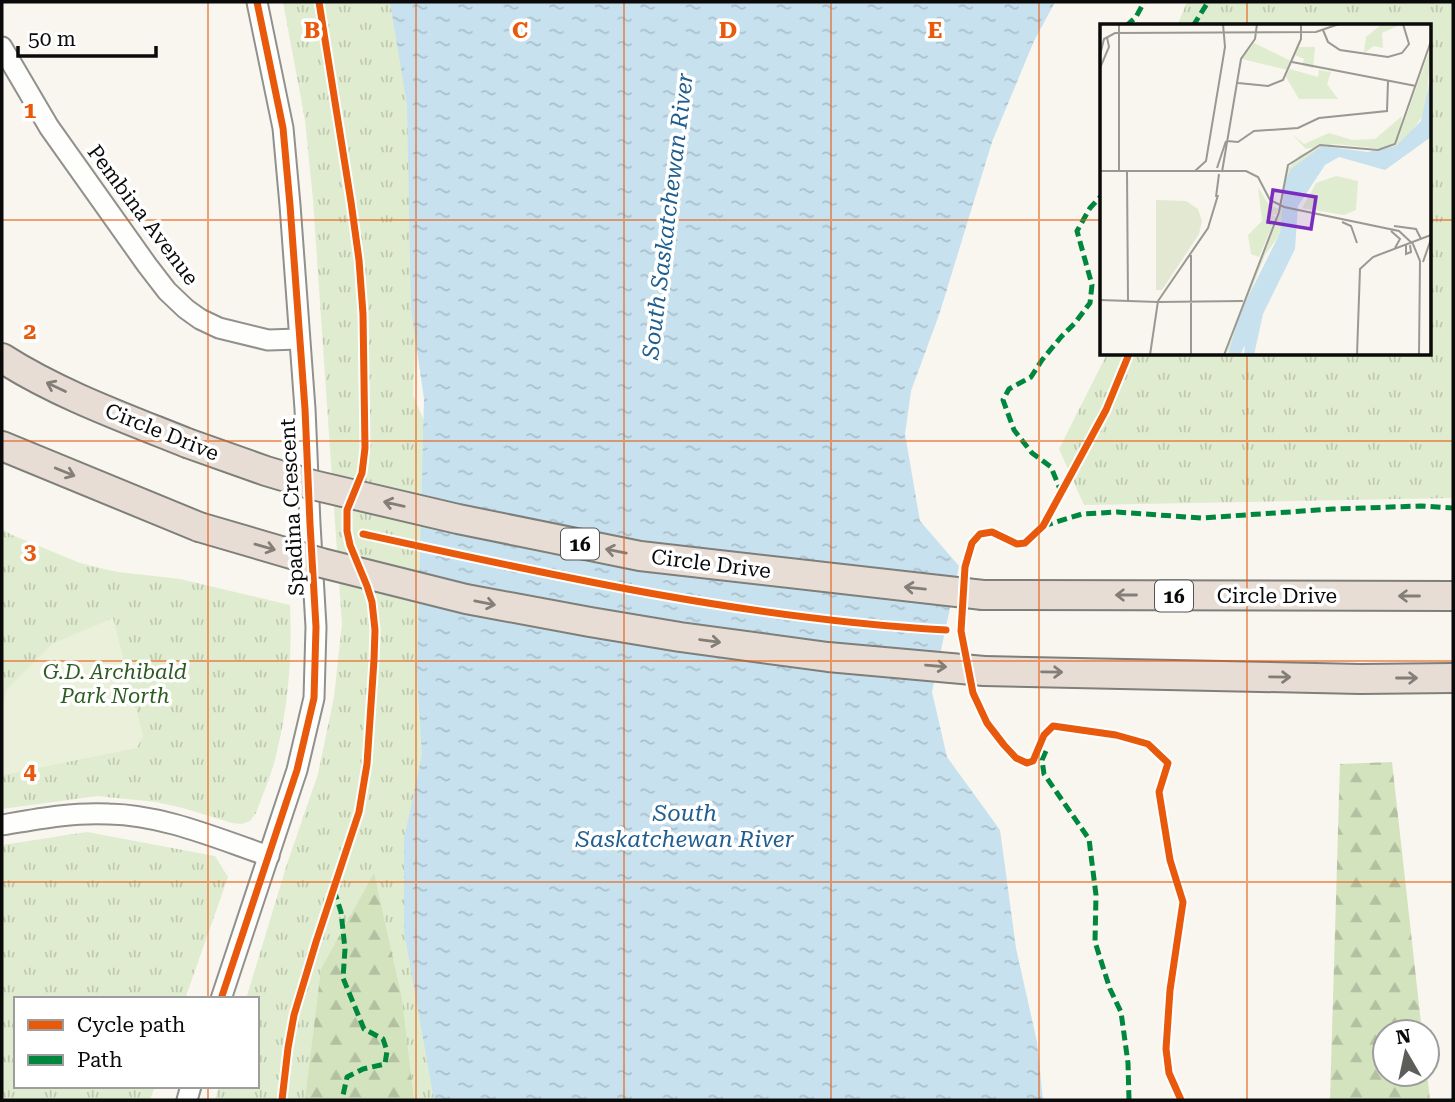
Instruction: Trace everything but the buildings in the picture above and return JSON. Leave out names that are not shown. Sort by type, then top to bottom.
[{"type":"highway","name":"Circle Drive","points":[[2,358],[58,388],[187,443],[266,471],[313,485],[472,522],[640,556],[983,595],[1453,596]]},
{"type":"highway","points":[[2,446],[200,527],[322,563],[466,599],[680,637],[828,657],[984,671],[1453,678]]},
{"type":"street","name":"Spadina Crescent","points":[[222,997],[297,770],[314,698],[316,627],[305,409],[283,128],[257,2]]},
{"type":"street","name":"Pembina Avenue","points":[[2,47],[49,127],[167,291],[200,319],[219,328],[268,340],[299,339]]},
{"type":"street","points":[[2,825],[79,814],[111,814],[165,822],[269,856]]},
{"type":"green space","points":[[283,2],[397,2],[410,62],[417,302],[413,395],[429,432],[444,1100],[215,1100],[218,1088],[259,1088],[259,997],[247,997],[318,774],[334,697],[342,624],[313,200],[305,120]]},
{"type":"green space","points":[[1187,2],[1453,2],[1453,498],[1084,505],[1059,449],[1106,355],[1430,355],[1430,24],[1178,24]]},
{"type":"green space","name":"G.D. Archibald Park North","points":[[2,529],[95,567],[180,579],[290,605],[289,678],[281,733],[270,775],[256,813],[250,821],[232,823],[156,802],[97,796],[2,809]]},
{"type":"green space","points":[[113,618],[143,736],[137,748],[3,775],[2,713],[6,690],[52,644]]},
{"type":"green space","points":[[1392,762],[1420,1018],[1371,1018],[1371,1088],[1429,1088],[1430,1100],[1330,1100],[1340,764]]},
{"type":"green space","points":[[87,832],[215,856],[228,877],[186,997],[14,997],[14,1088],[154,1088],[150,1100],[2,1100],[2,845]]},
{"type":"green space","points":[[374,873],[402,999],[414,1100],[305,1100],[321,969]]},
{"type":"water","name":"South Saskatchewan River","points":[[390,2],[1055,2],[1034,41],[992,142],[940,312],[911,391],[905,434],[920,521],[959,566],[932,692],[947,757],[1000,830],[1016,948],[1037,1042],[1043,1100],[434,1100],[404,931],[404,839],[422,755],[417,673],[424,399],[411,309],[407,105]]},
{"type":"marked path","points":[[1128,24],[1136,17],[1144,2]]},
{"type":"marked path","points":[[1194,24],[1208,2]]},
{"type":"marked path","points":[[1062,494],[1051,467],[1032,453],[1014,430],[1003,400],[1009,389],[1031,377],[1090,303],[1092,285],[1077,231],[1090,208],[1100,197]]},
{"type":"marked path","points":[[1043,526],[1082,514],[1117,512],[1201,518],[1333,509],[1421,506],[1453,508]]},
{"type":"marked path","points":[[1046,751],[1042,760],[1044,774],[1089,839],[1096,895],[1095,942],[1110,989],[1121,1012],[1128,1063],[1129,1100]]},
{"type":"marked path","points":[[334,890],[341,912],[345,949],[343,978],[364,1029],[383,1039],[387,1051],[385,1064],[363,1069],[347,1077],[342,1100]]},
{"type":"cycle path","points":[[222,997],[297,770],[314,698],[316,627],[305,409],[290,205],[283,128],[257,2]]},
{"type":"cycle path","points":[[282,1100],[294,1015],[359,812],[367,764],[374,660],[372,602],[347,531],[347,510],[362,473],[365,448],[363,314],[359,260],[319,2]]},
{"type":"cycle path","points":[[1129,355],[1106,410],[1043,526],[1025,543],[1017,544],[992,532],[980,534],[972,543],[965,567],[961,631],[973,693],[987,723],[1016,758],[1027,763],[1033,761],[1044,735],[1053,726],[1116,735],[1148,744],[1168,763],[1159,792],[1170,860],[1183,902],[1170,990],[1166,1049],[1169,1073],[1181,1100]]},
{"type":"cycle path","points":[[363,534],[653,594],[799,616],[946,630]]}]
